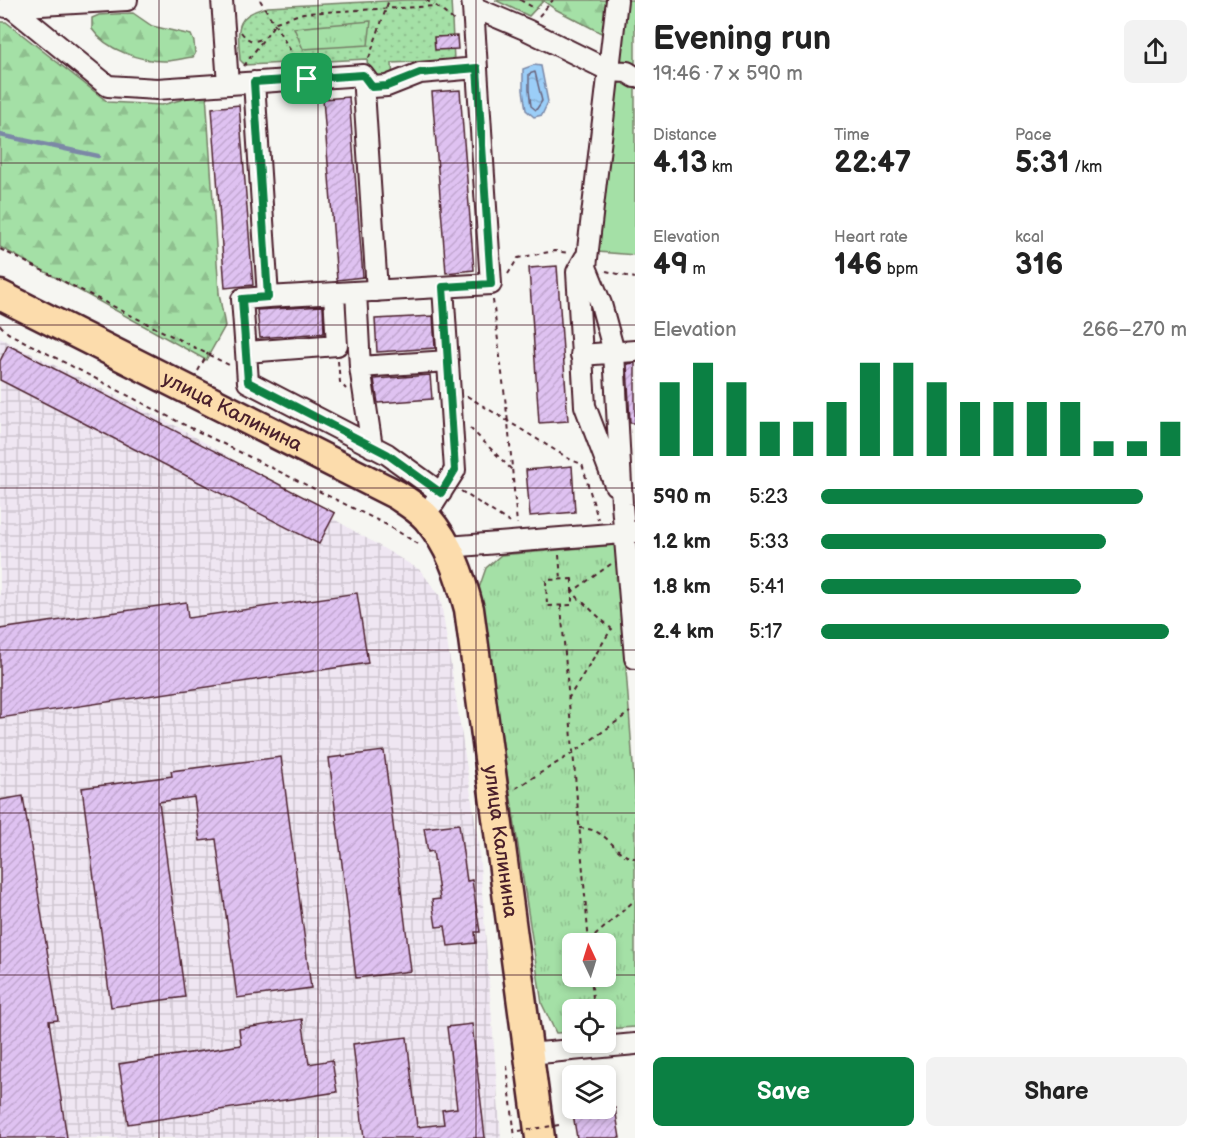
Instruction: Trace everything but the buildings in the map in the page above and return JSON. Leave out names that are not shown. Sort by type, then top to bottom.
[{"type":"highway","name":"улица Калинина","points":[[0,295],[397,495],[426,517],[437,548],[461,576],[469,609],[518,985],[518,1057],[539,1131]]},
{"type":"street","points":[[5,7],[127,0]]},
{"type":"street","points":[[222,0],[228,84]]},
{"type":"street","points":[[617,0],[627,72],[587,261],[614,352],[622,504]]},
{"type":"street","points":[[472,3],[527,30],[627,72]]},
{"type":"street","points":[[441,493],[387,454],[248,382],[242,299],[491,284],[472,3]]},
{"type":"street","points":[[5,7],[108,86],[157,89],[363,75]]},
{"type":"street","points":[[363,75],[372,87],[379,87],[420,73],[477,68]]},
{"type":"street","points":[[363,75],[376,291]]},
{"type":"street","points":[[254,82],[268,297]]},
{"type":"street","points":[[587,261],[577,272],[585,406],[622,504],[630,532],[635,658]]},
{"type":"street","points":[[426,517],[455,470],[443,287]]},
{"type":"street","points":[[356,292],[360,367],[372,447]]},
{"type":"street","points":[[246,352],[337,345],[334,294]]},
{"type":"street","points":[[581,355],[635,351]]},
{"type":"street","points":[[360,367],[448,361]]},
{"type":"street","points":[[437,548],[630,532]]},
{"type":"street","points":[[518,1057],[635,1044]]},
{"type":"path","points":[[260,0],[307,79]]},
{"type":"path","points":[[363,75],[389,0]]},
{"type":"path","points":[[426,0],[475,38]]},
{"type":"path","points":[[520,0],[536,9]]},
{"type":"path","points":[[527,30],[553,0]]},
{"type":"path","points":[[228,84],[276,22],[303,13],[436,6]]},
{"type":"path","points":[[260,40],[265,36]]},
{"type":"path","points":[[467,495],[517,527],[508,422],[491,284],[510,273],[518,258],[554,251],[635,278]]},
{"type":"path","points":[[0,325],[8,333],[175,420],[413,539],[437,548]]},
{"type":"path","points":[[198,371],[208,353]]},
{"type":"path","points":[[459,391],[571,460],[582,464],[599,522]]},
{"type":"path","points":[[175,420],[179,412]]},
{"type":"path","points":[[470,428],[512,470]]},
{"type":"path","points":[[558,545],[561,579]]},
{"type":"path","points":[[572,592],[618,559]]},
{"type":"path","points":[[572,579],[572,592],[572,605],[547,606],[546,580],[572,579]]},
{"type":"path","points":[[572,592],[618,635]]},
{"type":"path","points":[[561,606],[587,933]]},
{"type":"path","points":[[568,699],[617,621]]},
{"type":"path","points":[[509,793],[573,753],[630,712]]},
{"type":"path","points":[[579,828],[591,828],[598,831],[626,856],[635,858]]},
{"type":"path","points":[[599,933],[635,900]]},
{"type":"path","points":[[515,1138],[518,1057]]},
{"type":"shaded area","points":[[0,338],[180,428],[420,570],[440,596],[478,839],[501,1138],[0,1138]]},
{"type":"green space","points":[[451,0],[454,60],[392,63],[393,82],[369,83],[367,59],[245,65],[240,60],[240,25],[243,19],[257,10],[268,7]]},
{"type":"green space","points":[[495,0],[544,0],[529,16]]},
{"type":"green space","points":[[542,0],[610,0],[607,36],[555,9]]},
{"type":"green space","points":[[620,0],[635,0],[635,255],[598,252]]},
{"type":"green space","points":[[133,13],[152,26],[191,35],[194,42],[193,57],[164,61],[134,56],[106,43],[92,29],[92,18],[99,15]]},
{"type":"green space","points":[[371,21],[368,45],[303,49],[294,28]]},
{"type":"green space","points":[[0,22],[6,22],[108,102],[162,105],[206,93],[219,293],[225,326],[206,360],[0,247]]},
{"type":"green space","points":[[617,545],[635,793],[635,1027],[616,1028],[616,999],[562,999],[562,1033],[556,1033],[542,1004],[479,588],[486,568],[501,555]]},
{"type":"water","points":[[534,65],[541,66],[548,102],[542,115],[534,117],[526,110],[523,69]]},
{"type":"waterway","points":[[0,135],[98,156]]},
{"type":"route","points":[[477,68],[491,284],[443,287],[455,470],[441,493],[387,454],[248,382],[242,299],[268,297],[254,82],[307,79],[363,75],[372,87],[387,86],[420,73],[477,68]]}]
